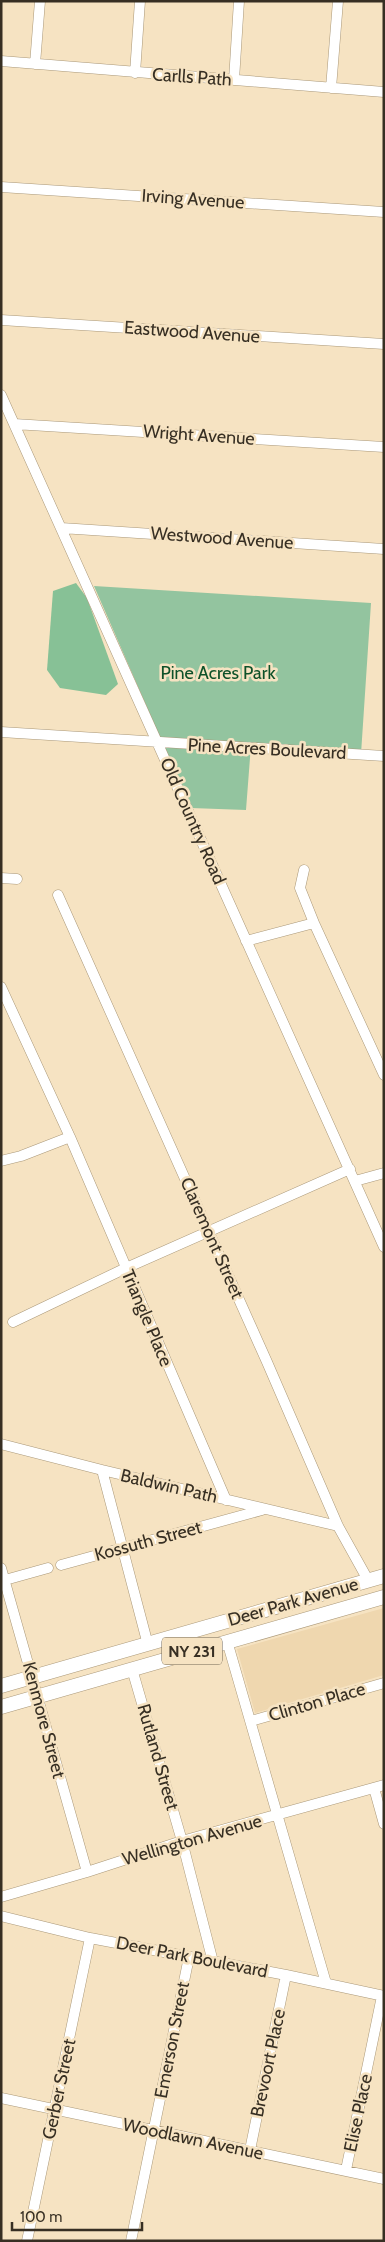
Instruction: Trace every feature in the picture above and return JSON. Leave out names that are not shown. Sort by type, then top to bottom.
[{"type":"main road","name":"Deer Park Avenue","points":[[1,1686],[384,1576]]},
{"type":"main road","name":"Deer Park Avenue","points":[[1,1707],[384,1596]]},
{"type":"street","points":[[36,64],[40,1]]},
{"type":"street","points":[[135,72],[140,1]]},
{"type":"street","points":[[234,80],[239,1]]},
{"type":"street","points":[[331,88],[338,1]]},
{"type":"street","name":"Carlls Path","points":[[1,61],[384,92]]},
{"type":"street","name":"Irving Avenue","points":[[1,187],[384,212]]},
{"type":"street","name":"Eastwood Avenue","points":[[1,320],[384,344]]},
{"type":"street","name":"Old Country Road","points":[[1,395],[384,1247]]},
{"type":"street","name":"Wright Avenue","points":[[14,424],[384,447]]},
{"type":"street","name":"Westwood Avenue","points":[[61,528],[384,549]]},
{"type":"street","name":"Pine Acres Boulevard","points":[[1,732],[384,756]]},
{"type":"street","points":[[304,870],[300,888],[314,924],[384,1075]]},
{"type":"street","points":[[1,878],[17,879]]},
{"type":"street","name":"Claremont Street","points":[[58,895],[338,1526],[368,1580]]},
{"type":"street","points":[[246,941],[314,924]]},
{"type":"street","name":"Triangle Place","points":[[1,987],[70,1136],[226,1500]]},
{"type":"street","points":[[1,1160],[21,1156],[70,1136]]},
{"type":"street","points":[[13,1322],[126,1268],[350,1169]]},
{"type":"street","points":[[355,1181],[384,1173]]},
{"type":"street","name":"Baldwin Path","points":[[1,1444],[263,1510],[338,1526]]},
{"type":"street","points":[[102,1470],[148,1645]]},
{"type":"street","name":"Kossuth Street","points":[[61,1565],[263,1510]]},
{"type":"street","name":"Kenmore Street","points":[[1,1568],[86,1872]]},
{"type":"street","points":[[5,1580],[48,1568]]},
{"type":"street","points":[[227,1641],[326,1983]]},
{"type":"street","name":"Rutland Street","points":[[132,1668],[182,1842],[212,1962]]},
{"type":"street","name":"Clinton Place","points":[[251,1721],[384,1683]]},
{"type":"street","points":[[379,1786],[384,1824]]},
{"type":"street","name":"Wellington Avenue","points":[[1,1897],[182,1842],[379,1786]]},
{"type":"street","name":"Deer Park Boulevard","points":[[1,1916],[90,1938],[286,1975],[383,1996]]},
{"type":"street","name":"Gerber Street","points":[[27,2241],[90,1938]]},
{"type":"street","name":"Emerson Street","points":[[131,2241],[188,1957]]},
{"type":"street","name":"Brevoort Place","points":[[250,2150],[286,1975]]},
{"type":"street","name":"Elise Place","points":[[346,2170],[383,1996]]},
{"type":"street","name":"Woodlawn Avenue","points":[[1,2098],[384,2179]]},
{"type":"shaded area","points":[[384,1608],[384,1675],[255,1713],[237,1649]]},
{"type":"green space","points":[[76,583],[87,598],[118,684],[106,695],[60,688],[47,670],[53,591]]},
{"type":"green space","name":"Pine Acres Park","points":[[94,586],[371,603],[361,754],[251,745],[246,810],[191,808]]}]
